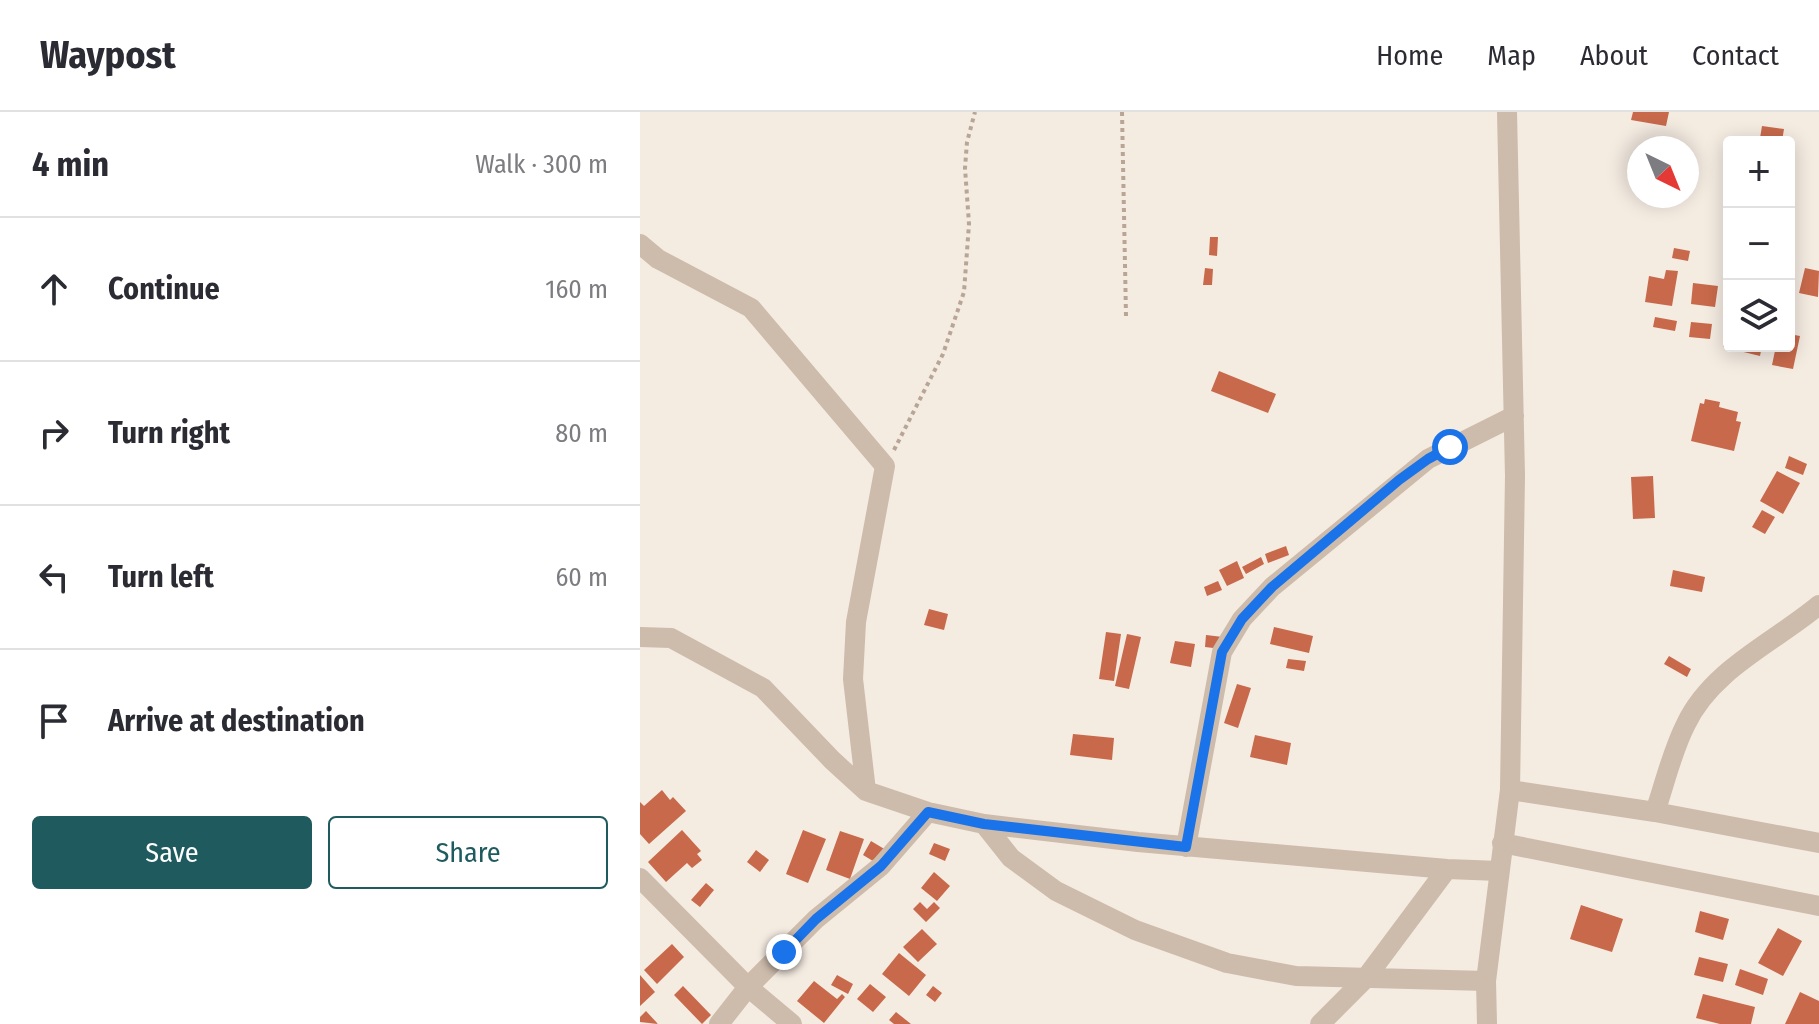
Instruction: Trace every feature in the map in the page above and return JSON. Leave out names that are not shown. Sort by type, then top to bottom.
[{"type":"street","points":[[1487,1024],[1486,981],[1510,790],[1514,416],[1507,112]]},
{"type":"street","points":[[640,244],[658,259],[751,308],[885,466],[856,622],[853,679],[866,791]]},
{"type":"street","points":[[1186,847],[1222,652],[1242,619],[1272,587],[1428,459],[1514,416]]},
{"type":"street","points":[[1655,812],[1686,724],[1700,702],[1737,665],[1819,605]]},
{"type":"street","points":[[640,637],[671,638],[763,688],[866,791],[928,812],[984,824],[1186,847],[1499,871]]},
{"type":"street","points":[[1510,790],[1655,812],[1819,843]]},
{"type":"street","points":[[719,1024],[748,987],[816,919],[881,866],[928,812]]},
{"type":"street","points":[[984,824],[1011,858],[1056,891],[1135,930],[1227,963],[1296,976],[1486,981]]},
{"type":"street","points":[[1502,843],[1819,906]]},
{"type":"street","points":[[1320,1024],[1365,979],[1447,869]]},
{"type":"street","points":[[640,878],[748,987],[792,1024]]},
{"type":"path","points":[[885,466],[943,354],[964,292],[969,224],[965,168],[967,142],[975,112]]},
{"type":"path","points":[[1122,112],[1126,316]]},
{"type":"building","points":[[1633,112],[1669,112],[1666,126],[1631,120]]},
{"type":"building","points":[[1762,126],[1784,129],[1783,136],[1760,136]]},
{"type":"building","points":[[1210,237],[1218,237],[1217,256],[1209,255]]},
{"type":"building","points":[[1674,248],[1690,251],[1688,261],[1672,258]]},
{"type":"building","points":[[1205,268],[1213,269],[1212,285],[1203,285]]},
{"type":"building","points":[[1805,268],[1819,271],[1818,297],[1799,293]]},
{"type":"building","points":[[1666,270],[1678,271],[1672,306],[1645,302],[1649,276],[1664,279]]},
{"type":"building","points":[[1693,283],[1718,286],[1715,307],[1691,304]]},
{"type":"building","points":[[1655,317],[1677,321],[1675,331],[1653,327]]},
{"type":"building","points":[[1691,322],[1712,324],[1710,339],[1689,337]]},
{"type":"building","points":[[1795,335],[1800,336],[1793,369],[1772,365],[1775,352],[1795,352]]},
{"type":"building","points":[[1219,371],[1276,394],[1268,413],[1211,391]]},
{"type":"building","points":[[1705,399],[1720,402],[1719,407],[1738,412],[1736,421],[1741,422],[1734,451],[1691,441],[1700,403],[1704,404]]},
{"type":"building","points":[[1789,456],[1807,464],[1803,475],[1785,468]]},
{"type":"building","points":[[1777,471],[1800,483],[1783,514],[1760,501]]},
{"type":"building","points":[[1653,476],[1655,518],[1633,519],[1631,477]]},
{"type":"building","points":[[1762,510],[1775,517],[1765,534],[1752,527]]},
{"type":"building","points":[[1286,546],[1289,555],[1268,563],[1265,554]]},
{"type":"building","points":[[1261,557],[1264,564],[1246,574],[1242,567]]},
{"type":"building","points":[[1237,561],[1244,578],[1227,586],[1219,570]]},
{"type":"building","points":[[1673,570],[1705,577],[1702,592],[1670,586]]},
{"type":"building","points":[[1218,581],[1222,590],[1207,596],[1204,587]]},
{"type":"building","points":[[929,609],[948,614],[944,630],[924,625]]},
{"type":"building","points":[[1274,627],[1313,636],[1309,653],[1270,644]]},
{"type":"building","points":[[1106,632],[1121,634],[1114,681],[1099,679]]},
{"type":"building","points":[[1127,634],[1141,637],[1129,689],[1115,686]]},
{"type":"building","points":[[1206,635],[1223,637],[1222,649],[1205,647]]},
{"type":"building","points":[[1175,641],[1195,644],[1191,667],[1170,663]]},
{"type":"building","points":[[1669,656],[1691,669],[1687,677],[1664,664]]},
{"type":"building","points":[[1288,659],[1306,661],[1304,671],[1286,668]]},
{"type":"building","points":[[1237,684],[1251,688],[1238,728],[1224,723]]},
{"type":"building","points":[[1073,734],[1114,738],[1112,760],[1070,755]]},
{"type":"building","points":[[1255,735],[1291,743],[1287,765],[1250,757]]},
{"type":"building","points":[[662,790],[686,811],[649,844],[640,834],[640,802],[644,806]]},
{"type":"building","points":[[682,830],[701,851],[697,854],[702,860],[692,868],[687,863],[666,882],[648,862]]},
{"type":"building","points":[[803,830],[826,839],[808,883],[786,874]]},
{"type":"building","points":[[840,831],[864,839],[850,879],[826,870]]},
{"type":"building","points":[[871,841],[886,850],[878,864],[863,855]]},
{"type":"building","points":[[934,843],[950,849],[945,861],[929,854]]},
{"type":"building","points":[[756,850],[769,860],[760,872],[747,862]]},
{"type":"building","points":[[934,872],[950,886],[937,901],[921,888]]},
{"type":"building","points":[[706,883],[714,890],[700,907],[691,900]]},
{"type":"building","points":[[920,902],[927,909],[934,902],[940,908],[926,922],[913,909]]},
{"type":"building","points":[[1581,905],[1623,919],[1612,952],[1570,939]]},
{"type":"building","points":[[1700,911],[1729,919],[1723,940],[1695,932]]},
{"type":"building","points":[[1778,928],[1802,941],[1783,976],[1758,963]]},
{"type":"building","points":[[922,929],[937,944],[918,962],[903,947]]},
{"type":"building","points":[[672,944],[684,957],[657,984],[644,970]]},
{"type":"building","points":[[899,953],[926,975],[909,996],[882,974]]},
{"type":"building","points":[[1699,957],[1728,964],[1723,982],[1694,975]]},
{"type":"building","points":[[1740,969],[1768,979],[1763,995],[1735,985]]},
{"type":"building","points":[[640,975],[655,992],[640,1006]]},
{"type":"building","points":[[837,975],[853,984],[848,994],[831,985]]},
{"type":"building","points":[[814,981],[837,999],[842,994],[845,997],[824,1023],[797,1001]]},
{"type":"building","points":[[870,984],[886,997],[873,1012],[857,999]]},
{"type":"building","points":[[683,986],[711,1015],[702,1024],[674,995]]},
{"type":"building","points":[[933,986],[942,993],[935,1002],[926,995]]},
{"type":"building","points":[[1800,992],[1819,1001],[1819,1024],[1785,1024]]},
{"type":"building","points":[[1703,994],[1755,1007],[1751,1024],[1720,1024],[1696,1018]]},
{"type":"building","points":[[646,1011],[658,1024],[640,1022]]},
{"type":"building","points":[[896,1012],[911,1024],[894,1024],[889,1020]]},
{"type":"route","points":[[784,952],[816,919],[881,866],[928,812],[984,824],[1186,847],[1222,652],[1242,619],[1272,587],[1399,480],[1450,447]]}]
